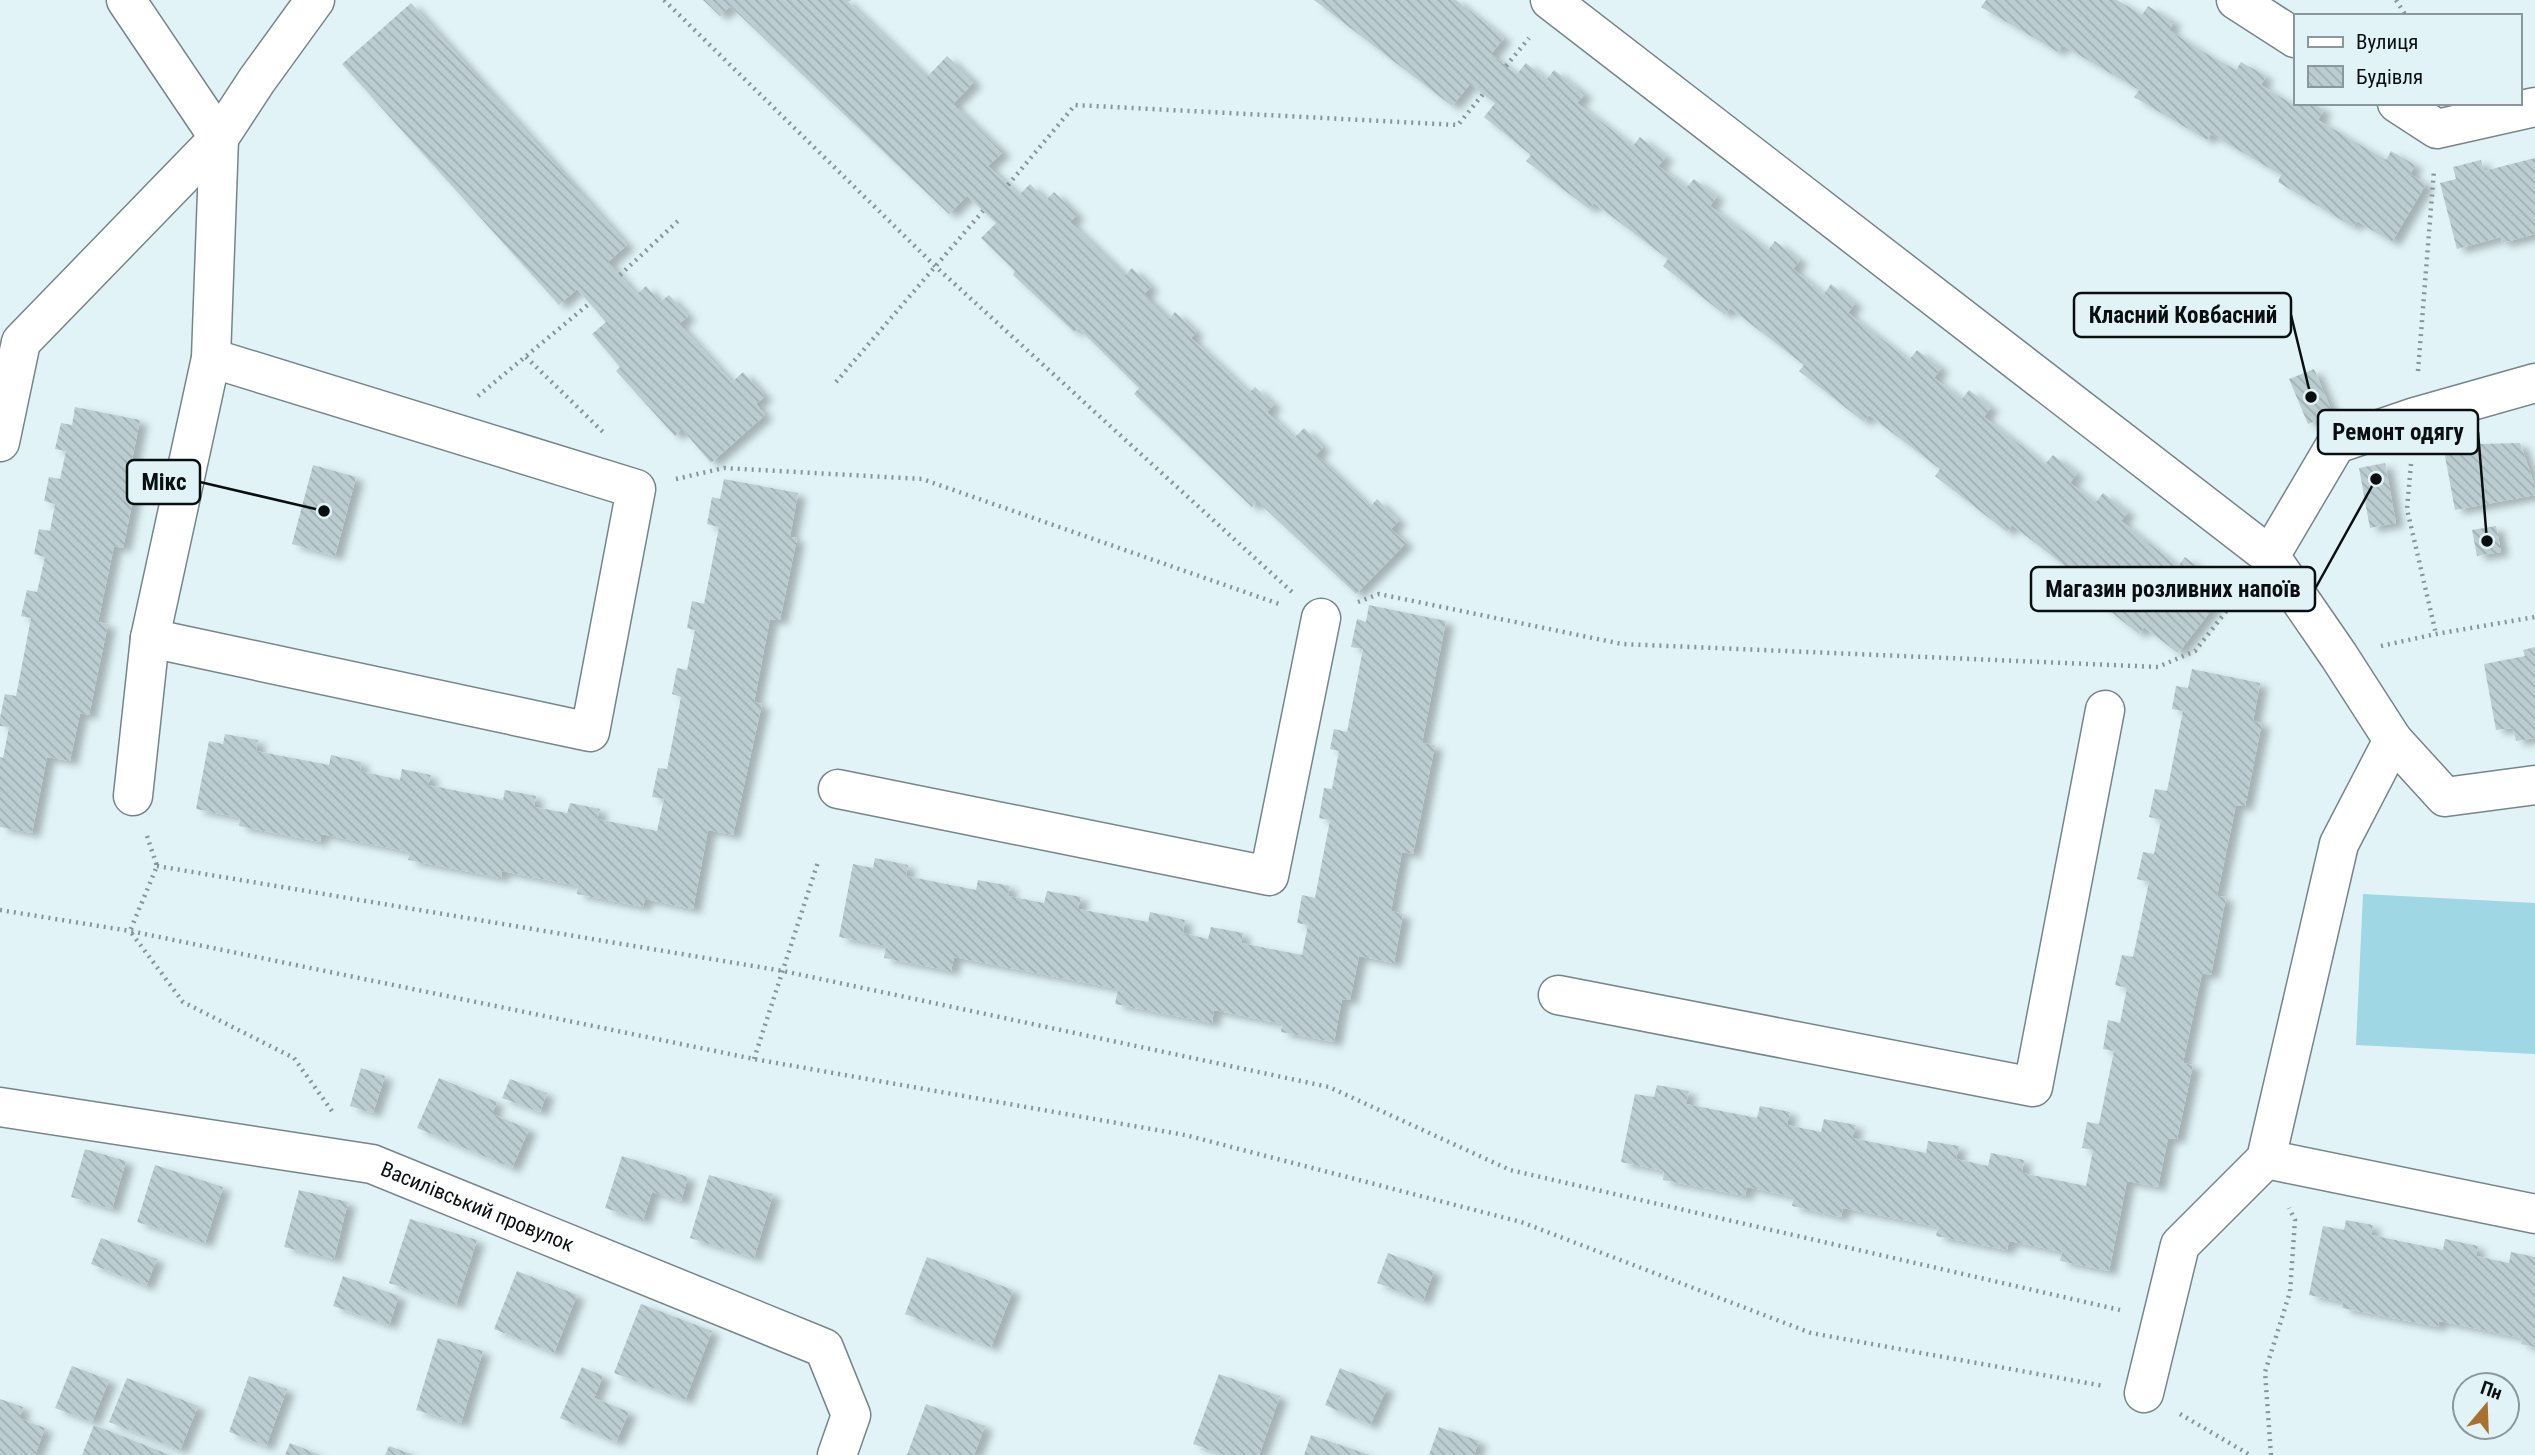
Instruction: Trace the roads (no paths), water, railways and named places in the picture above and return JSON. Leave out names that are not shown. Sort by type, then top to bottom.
[{"type":"street","points":[[127,0],[219,138],[211,358],[150,638],[134,796]]},
{"type":"street","points":[[0,442],[21,342],[219,138],[257,80],[316,0]]},
{"type":"street","points":[[1550,0],[2270,556],[2393,740],[2445,797],[2535,785]]},
{"type":"street","points":[[2236,0],[2294,37]]},
{"type":"street","points":[[2400,105],[2437,129],[2535,107]]},
{"type":"street","points":[[150,638],[590,732],[636,489],[211,358]]},
{"type":"street","points":[[2270,556],[2336,444],[2414,417],[2535,383]]},
{"type":"street","points":[[838,789],[1269,876],[1321,618]]},
{"type":"street","points":[[1558,995],[2033,1087],[2105,710]]},
{"type":"street","points":[[2144,1393],[2180,1245],[2266,1159],[2339,844],[2393,740]]},
{"type":"street","name":"Василівський провулок","points":[[0,1107],[372,1164],[824,1348],[852,1415],[837,1455]]},
{"type":"street","points":[[2266,1159],[2535,1214]]},
{"type":"place","name":"Класний Ковбасний","points":[[2311,397]]},
{"type":"place","name":"Магазин розливних напоїв","points":[[2376,479]]},
{"type":"place","name":"Мікс","points":[[324,511]]},
{"type":"place","name":"Ремонт одягу","points":[[2487,541]]}]
